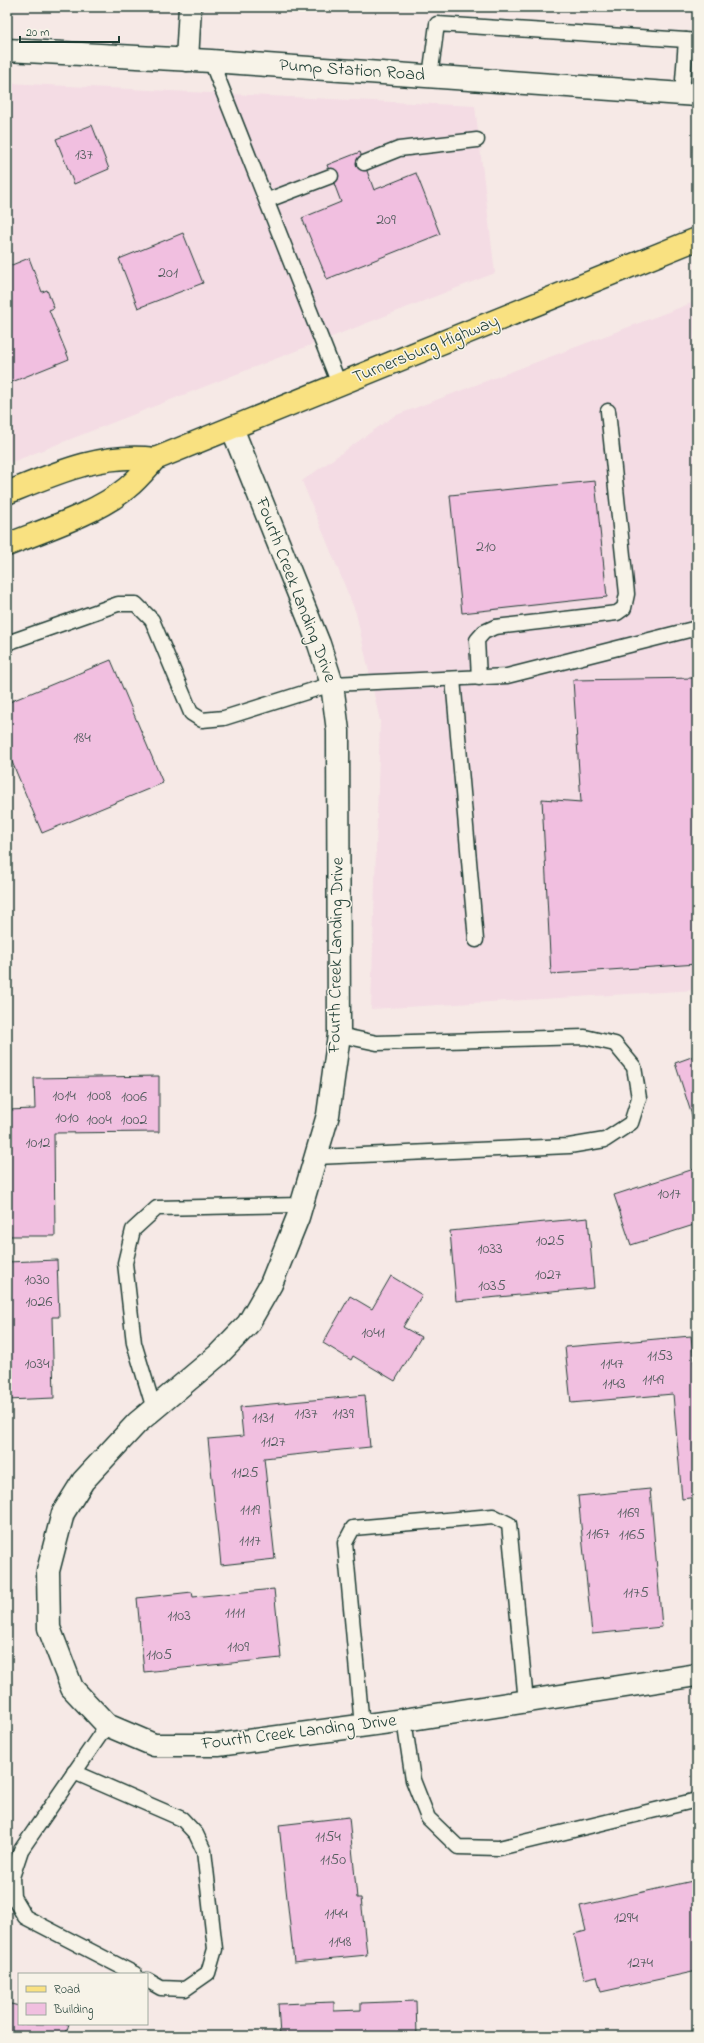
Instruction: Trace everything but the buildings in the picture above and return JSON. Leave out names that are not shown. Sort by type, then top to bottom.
[{"type":"main road","name":"Turnersburg Highway","points":[[7,545],[72,518],[112,498],[126,488],[156,459],[697,239]]},
{"type":"main road","name":"Turnersburg Highway","points":[[7,493],[87,463],[121,457],[156,459]]},
{"type":"street","points":[[187,60],[190,7]]},
{"type":"street","name":"Pump Station Road","points":[[7,50],[212,61],[690,95]]},
{"type":"street","name":"Fourth Creek Landing Drive","points":[[232,428],[320,644],[332,684],[338,731],[339,1035],[328,1115],[302,1205],[271,1284],[248,1324],[218,1355],[137,1423],[83,1481],[64,1513],[48,1571],[49,1628],[72,1688],[107,1725],[154,1745],[218,1745],[404,1720],[697,1675]]},
{"type":"lane","points":[[430,76],[437,24],[691,40],[690,95]]},
{"type":"lane","points":[[212,61],[268,200],[339,384]]},
{"type":"lane","points":[[364,163],[400,149],[477,140]]},
{"type":"lane","points":[[268,200],[331,176]]},
{"type":"lane","points":[[479,678],[477,640],[484,632],[495,627],[617,614],[624,608],[627,594],[608,411]]},
{"type":"lane","points":[[7,643],[118,604],[136,604],[152,620],[190,714],[202,720],[224,718],[332,684],[507,676],[697,628]]},
{"type":"lane","points":[[453,679],[476,940]]},
{"type":"lane","points":[[316,1157],[576,1145],[605,1140],[631,1123],[639,1098],[634,1067],[616,1044],[585,1037],[377,1043],[339,1035]]},
{"type":"lane","points":[[154,1409],[133,1336],[125,1263],[133,1230],[157,1208],[302,1205]]},
{"type":"lane","points":[[362,1726],[345,1543],[354,1528],[493,1516],[509,1524],[526,1702]]},
{"type":"lane","points":[[404,1720],[413,1780],[428,1818],[458,1847],[499,1848],[697,1800]]},
{"type":"lane","points":[[107,1725],[21,1850],[12,1877],[13,1897],[25,1917],[133,1973]]},
{"type":"lane","points":[[74,1772],[182,1819],[196,1834],[204,1851],[215,1949],[208,1973],[185,1990],[161,1988],[148,1981]]},
{"type":"shaded area","points":[[7,83],[475,106],[495,273],[7,464]]},
{"type":"shaded area","points":[[697,301],[697,990],[371,1009],[380,721],[356,613],[302,481],[394,416]]}]
